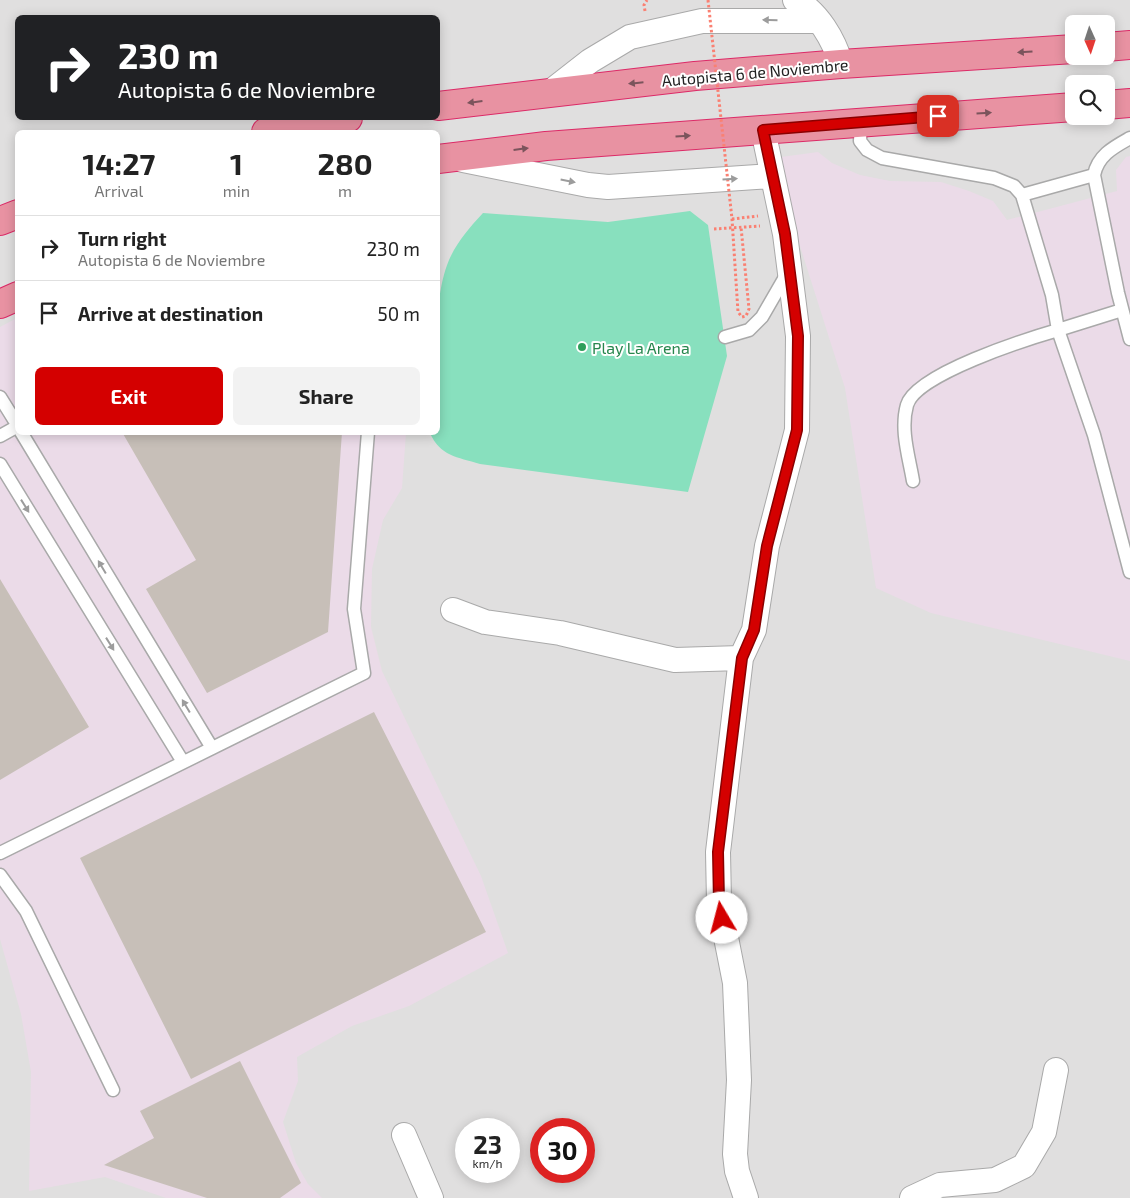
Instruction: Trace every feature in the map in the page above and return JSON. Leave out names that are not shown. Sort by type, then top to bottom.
[{"type":"highway","points":[[1115,46],[1130,45]]},
{"type":"highway","name":"Autopista 6 de Noviembre","points":[[440,106],[694,76],[1065,50]]},
{"type":"highway","points":[[1115,104],[1130,103]]},
{"type":"highway","points":[[444,158],[546,146],[861,121],[1065,108]]},
{"type":"highway","points":[[278,130],[336,120]]},
{"type":"highway","points":[[0,221],[15,215]]},
{"type":"highway","points":[[0,304],[15,297]]},
{"type":"street","points":[[795,0],[808,7],[836,46],[842,64]]},
{"type":"street","points":[[549,93],[590,61],[630,37],[702,22],[818,22]]},
{"type":"street","points":[[746,1198],[737,1171],[735,1154],[739,1080],[735,983],[719,902],[718,852],[742,658],[754,630],[767,546],[797,430],[798,336],[785,234],[763,130]]},
{"type":"street","points":[[444,158],[588,185],[608,187],[772,176]]},
{"type":"street","points":[[453,610],[485,622],[560,634],[676,660],[742,658]]},
{"type":"street","points":[[912,1198],[940,1184],[995,1180],[1024,1166],[1044,1132],[1056,1070]]},
{"type":"street","points":[[404,1134],[432,1198]]},
{"type":"lane","points":[[861,121],[860,141],[867,150],[882,158],[994,178],[1014,186],[1022,194],[1052,295],[1058,330],[1094,435],[1130,572]]},
{"type":"lane","points":[[1130,138],[1112,148],[1100,160],[1094,175],[1122,310],[1130,339]]},
{"type":"lane","points":[[1022,194],[1094,175]]},
{"type":"lane","points":[[725,337],[749,330],[762,317],[789,270]]},
{"type":"lane","points":[[913,481],[904,430],[907,403],[916,392],[929,382],[1001,348],[1122,310]]},
{"type":"lane","points":[[0,397],[15,421]]},
{"type":"lane","points":[[0,436],[15,428]]},
{"type":"lane","points":[[23,435],[212,748]]},
{"type":"lane","points":[[0,853],[364,673],[354,609],[368,435]]},
{"type":"lane","points":[[0,464],[183,762]]},
{"type":"lane","points":[[0,875],[26,911],[112,1090]]},
{"type":"path","points":[[708,0],[732,218],[738,312],[742,317],[746,316],[750,309],[741,227]]},
{"type":"path","points":[[732,218],[763,216]]},
{"type":"path","points":[[714,229],[764,225]]},
{"type":"shaded area","points":[[0,0],[1130,0],[1130,1198],[0,1198]]},
{"type":"shaded area","points":[[818,152],[832,163],[860,175],[890,181],[941,182],[969,191],[993,201],[1007,220],[1117,191],[1116,170],[1126,157],[1130,156],[1130,661],[931,613],[876,588],[845,388],[794,227],[781,157]]},
{"type":"shaded area","points":[[15,319],[15,435],[406,435],[402,488],[383,520],[372,569],[371,627],[382,671],[481,876],[508,953],[409,1006],[352,1026],[297,1057],[298,1081],[283,1122],[296,1163],[308,1184],[322,1198],[166,1198],[105,1177],[29,1191],[31,1072],[21,1014],[0,939],[0,327]]},
{"type":"green space","name":"Play La Arena","points":[[690,211],[708,225],[727,356],[688,492],[480,464],[450,455],[444,451],[431,435],[440,435],[440,294],[449,260],[468,230],[483,213],[608,222]]},
{"type":"building","points":[[124,435],[342,435],[328,632],[207,693],[146,589],[196,560]]},
{"type":"building","points":[[0,579],[89,727],[0,780]]},
{"type":"building","points":[[374,712],[486,932],[191,1079],[80,858]]},
{"type":"building","points":[[240,1061],[301,1183],[280,1198],[207,1198],[104,1165],[154,1138],[140,1111]]},
{"type":"place","name":"Play La Arena","points":[[582,347]]},
{"type":"route","points":[[722,918],[719,902],[718,852],[742,658],[754,630],[767,546],[797,430],[798,336],[785,234],[763,130],[938,116]]}]
